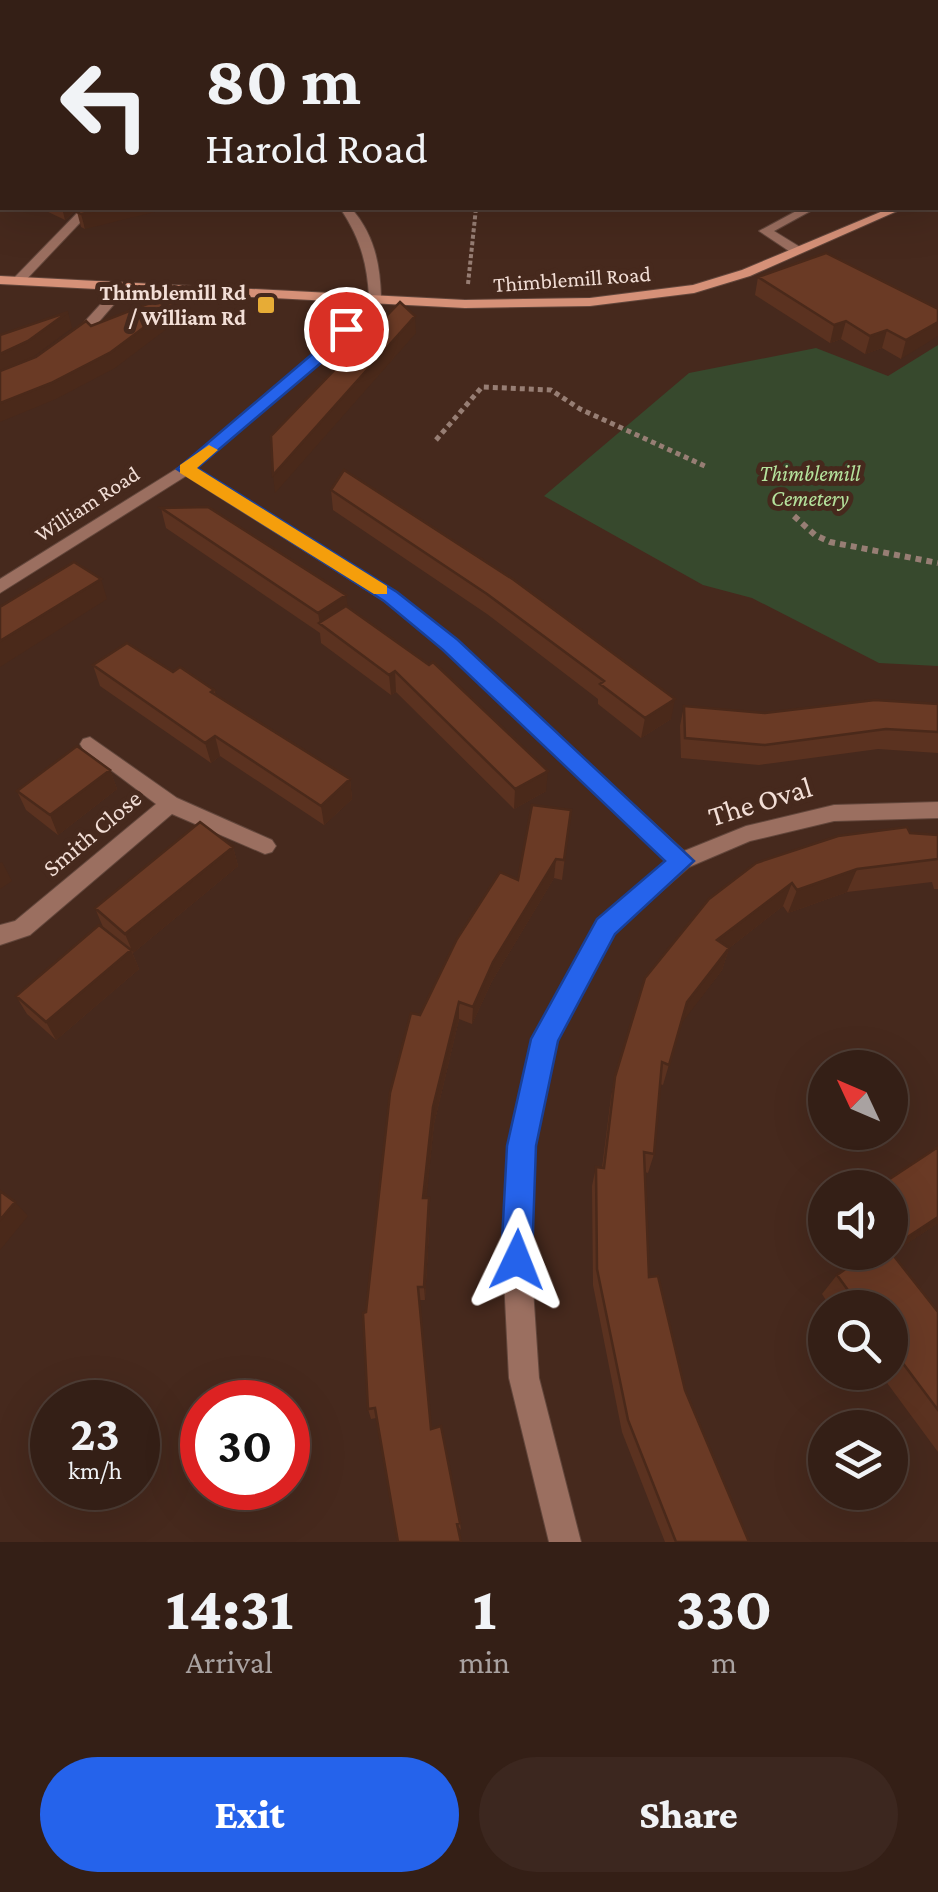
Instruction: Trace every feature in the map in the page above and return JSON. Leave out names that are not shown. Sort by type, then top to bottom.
[{"type":"main road","name":"Thimblemill Road","points":[[0,280],[465,304],[590,302],[694,288],[746,274],[893,210]]},
{"type":"street","points":[[18,281],[86,210]]},
{"type":"street","points":[[346,210],[364,234],[374,258],[374,297]]},
{"type":"street","points":[[796,250],[765,231],[806,210]]},
{"type":"street","points":[[65,351],[96,322],[123,287]]},
{"type":"street","name":"William Road","points":[[0,588],[186,469],[329,348],[374,297]]},
{"type":"street","points":[[186,469],[390,596],[450,645],[682,861]]},
{"type":"street","name":"Smith Close","points":[[90,744],[170,804],[265,846]]},
{"type":"street","name":"Smith Close","points":[[0,935],[22,928],[170,804]]},
{"type":"street","name":"The Oval","points":[[565,1542],[524,1378],[517,1260],[522,1146],[545,1039],[606,926],[682,861],[746,834],[834,813],[938,810]]},
{"type":"path","points":[[468,290],[476,210]]},
{"type":"path","points":[[436,440],[482,388],[537,387],[707,466]]},
{"type":"path","points":[[794,516],[815,535],[830,542],[938,564]]},
{"type":"green space","name":"Thimblemill Cemetery","points":[[938,345],[938,666],[879,663],[752,598],[703,585],[544,496],[689,373],[816,348],[888,376]]},
{"type":"building","points":[[826,253],[938,309],[938,322],[906,340],[887,330],[870,336],[846,321],[834,325],[758,277]]},
{"type":"building","points":[[178,292],[182,299],[111,352],[51,383],[0,403],[0,371],[36,357],[86,321],[91,326]]},
{"type":"building","points":[[400,302],[415,316],[273,475],[271,436]]},
{"type":"building","points":[[68,312],[28,341],[0,354],[0,335]]},
{"type":"building","points":[[344,470],[514,580],[675,699],[645,718],[600,684],[604,681],[487,594],[331,490]]},
{"type":"building","points":[[208,507],[346,595],[318,613],[161,508]]},
{"type":"building","points":[[74,562],[101,579],[0,641],[0,607]]},
{"type":"building","points":[[346,606],[429,665],[433,662],[548,771],[515,789],[395,671],[389,675],[319,623]]},
{"type":"building","points":[[127,643],[173,672],[180,667],[214,690],[211,692],[350,779],[321,806],[215,736],[205,743],[93,665]]},
{"type":"building","points":[[875,700],[938,704],[938,732],[886,729],[765,745],[685,738],[684,706],[765,713]]},
{"type":"building","points":[[77,746],[110,770],[50,815],[17,791]]},
{"type":"building","points":[[532,805],[571,810],[564,860],[556,859],[493,962],[473,1007],[459,1002],[433,1107],[423,1198],[429,1198],[424,1287],[418,1287],[431,1429],[441,1426],[461,1542],[398,1542],[375,1408],[368,1409],[363,1313],[390,1093],[411,1013],[420,1015],[457,939],[500,872],[518,880]]},
{"type":"building","points":[[200,822],[233,847],[125,934],[95,908]]},
{"type":"building","points":[[907,827],[910,833],[938,835],[938,859],[857,869],[797,890],[792,883],[717,940],[729,948],[687,1002],[669,1065],[662,1062],[654,1154],[644,1152],[649,1277],[658,1276],[685,1390],[749,1542],[676,1542],[628,1420],[597,1269],[596,1167],[604,1168],[615,1077],[645,978],[709,899],[756,863],[838,836]]},
{"type":"building","points":[[99,925],[131,950],[46,1022],[16,996]]},
{"type":"building","points":[[938,1147],[938,1217],[908,1237],[908,1170],[903,1170]]},
{"type":"building","points":[[0,1191],[15,1202],[0,1220]]},
{"type":"building","points":[[844,1270],[905,1270],[938,1312],[938,1410],[908,1370],[908,1290],[848,1290],[837,1275]]},
{"type":"slow traffic","points":[[209,450],[186,469],[381,590]]},
{"type":"place","name":"Thimblemill Rd / William Rd","points":[[266,305]]},
{"type":"route","points":[[346,329],[329,348],[186,469],[390,596],[450,645],[682,861],[606,926],[545,1039],[522,1146],[517,1260]]}]
